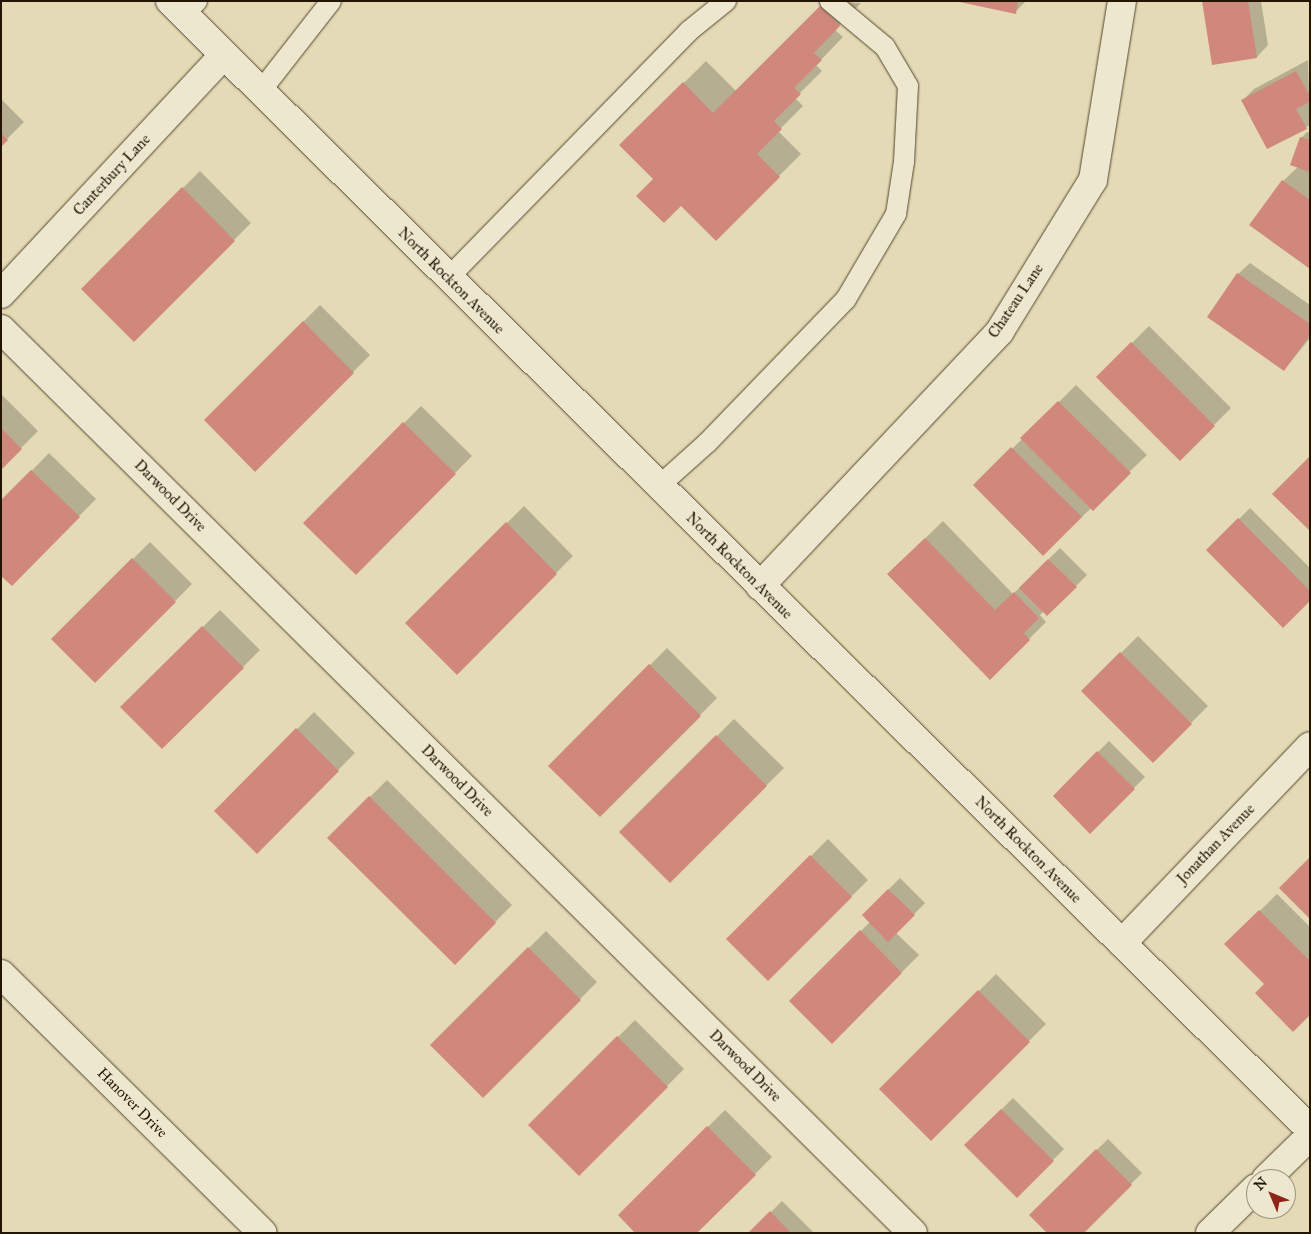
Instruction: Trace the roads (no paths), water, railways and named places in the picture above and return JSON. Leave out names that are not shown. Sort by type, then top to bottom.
[{"type":"street","name":"Chateau Lane","points":[[760,586],[1000,330],[1088,188],[1095,171],[1122,1]]},
{"type":"street","name":"North Rockton Avenue","points":[[183,6],[223,56],[1310,1129]]},
{"type":"street","name":"Canterbury Lane","points":[[1,294],[223,56]]},
{"type":"street","name":"Darwood Drive","points":[[1,329],[914,1233]]},
{"type":"street","name":"Jonathan Avenue","points":[[1122,943],[1310,746]]},
{"type":"street","name":"Hanover Drive","points":[[1,974],[263,1233]]},
{"type":"street","points":[[1276,1169],[1310,1136]]},
{"type":"street","points":[[1210,1233],[1246,1198]]},
{"type":"lane","points":[[260,92],[331,1]]},
{"type":"lane","points":[[448,278],[540,187],[689,31],[726,1]]},
{"type":"lane","points":[[659,486],[707,443],[846,299],[896,214],[904,162],[908,86],[885,47],[830,1]]}]
